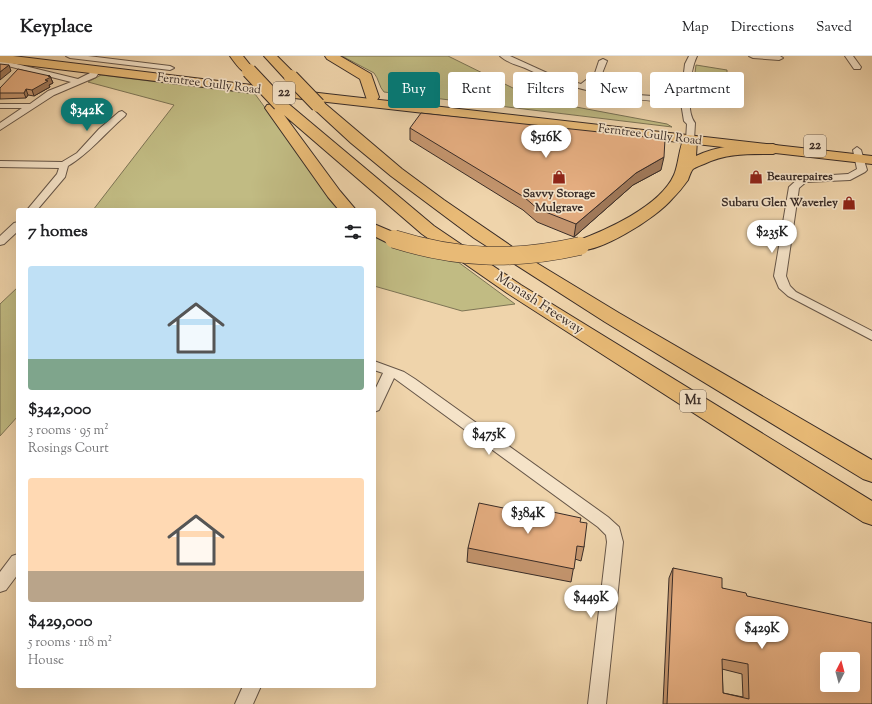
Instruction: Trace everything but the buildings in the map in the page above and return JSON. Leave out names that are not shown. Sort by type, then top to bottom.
[{"type":"highway","name":"Monash Freeway","points":[[236,56],[274,103],[434,234],[521,294],[872,514]]},
{"type":"highway","name":"Monash Freeway","points":[[270,56],[351,136],[396,172],[482,234],[538,272],[621,323],[872,472]]},
{"type":"highway","points":[[332,56],[366,77],[372,96]]},
{"type":"highway","points":[[274,103],[334,194],[346,208]]},
{"type":"highway","points":[[376,230],[394,239],[412,245],[442,252],[480,257],[529,256],[580,246],[612,233],[642,216],[669,193],[683,174],[685,167],[687,132]]},
{"type":"highway","points":[[685,167],[716,152],[773,149]]},
{"type":"main road","name":"Ferntree Gully Road","points":[[36,56],[80,60],[100,68],[687,132],[773,149],[865,155]]},
{"type":"main road","name":"Ferntree Gully Road","points":[[6,59],[372,96],[687,132],[865,155]]},
{"type":"street","points":[[70,56],[80,60],[170,68]]},
{"type":"street","points":[[504,56],[559,80],[583,87],[650,98]]},
{"type":"street","points":[[688,72],[689,64],[693,56]]},
{"type":"street","points":[[754,56],[779,58]]},
{"type":"street","points":[[848,56],[857,67]]},
{"type":"street","name":"Ferntree Gully Road","points":[[6,59],[12,64],[77,81]]},
{"type":"street","points":[[583,87],[598,74],[603,61]]},
{"type":"street","points":[[0,128],[51,93],[93,75],[100,68]]},
{"type":"street","points":[[0,106],[30,106]]},
{"type":"street","points":[[685,108],[687,132]]},
{"type":"street","points":[[0,164],[64,165],[80,155],[102,130],[122,114]]},
{"type":"street","points":[[865,155],[862,170],[850,176],[803,179],[794,187],[780,276],[785,288],[792,294],[872,336]]},
{"type":"street","points":[[34,208],[62,175],[64,165]]},
{"type":"street","points":[[0,242],[16,227]]},
{"type":"street","points":[[376,366],[410,382],[603,522],[613,532],[615,542],[597,704]]},
{"type":"street","points":[[376,403],[390,372]]},
{"type":"street","points":[[0,585],[16,564]]},
{"type":"street","points":[[244,704],[251,688]]},
{"type":"shaded area","points":[[342,56],[448,56],[480,72],[448,72],[448,100],[440,99],[440,72],[388,72],[388,92],[384,92],[381,88],[374,73]]},
{"type":"shaded area","points":[[696,65],[727,70],[727,72],[695,72]]},
{"type":"shaded area","points":[[101,75],[255,94],[339,208],[95,208],[174,105],[88,82]]},
{"type":"shaded area","points":[[505,84],[513,88],[513,108],[505,107]]},
{"type":"shaded area","points":[[578,107],[667,124],[672,127],[516,108]]},
{"type":"shaded area","points":[[376,237],[454,259],[515,304],[462,311],[376,287]]},
{"type":"shaded area","points":[[16,289],[16,418],[0,436],[0,304]]},
{"type":"place","name":"Savvy Storage Mulgrave","points":[[559,177]]},
{"type":"place","name":"Beaurepaires","points":[[756,177]]},
{"type":"place","name":"Subaru Glen Waverley","points":[[849,203]]}]
